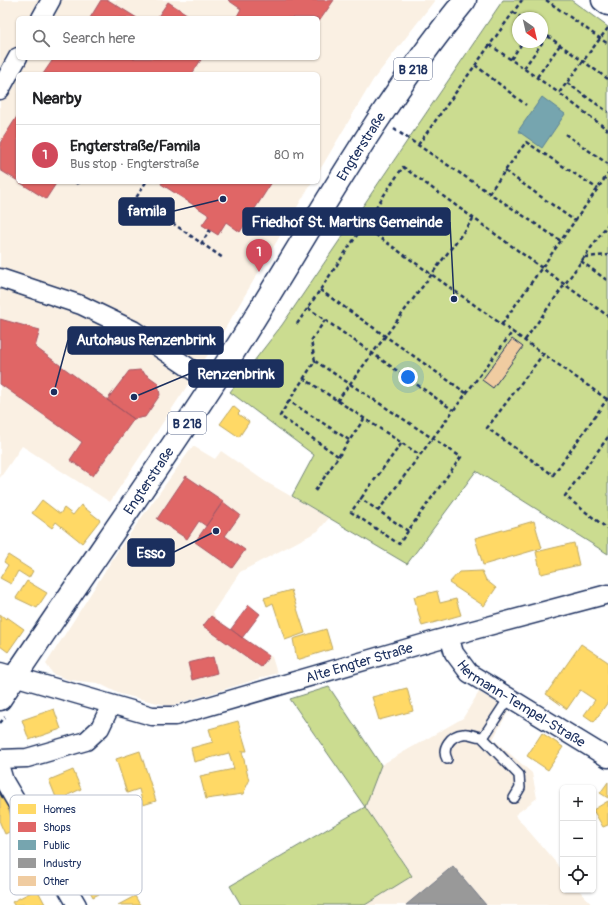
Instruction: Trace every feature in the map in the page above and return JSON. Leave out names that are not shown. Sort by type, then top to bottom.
[{"type":"main road","name":"Engterstraße","points":[[0,699],[7,674],[213,384],[326,201],[379,119],[434,39],[465,0]]},
{"type":"main road","points":[[603,0],[608,4]]},
{"type":"street","points":[[42,16],[51,0]]},
{"type":"street","points":[[0,90],[16,60]]},
{"type":"street","points":[[0,278],[81,305],[133,330],[213,384]]},
{"type":"street","name":"Alte Engter Straße","points":[[7,674],[152,716],[175,716],[449,636],[608,594]]},
{"type":"street","name":"Hermann-Tempel-Straße","points":[[449,636],[454,653],[469,673],[608,758]]},
{"type":"street","points":[[0,759],[27,758],[86,741],[100,728],[111,705]]},
{"type":"street","points":[[0,768],[4,781],[12,795]]},
{"type":"street","points":[[71,895],[77,905]]},
{"type":"lane","points":[[482,738],[509,698]]},
{"type":"lane","points":[[447,759],[445,752],[446,744],[454,737],[465,733],[482,738],[520,775],[520,788],[514,798]]},
{"type":"path","points":[[513,12],[522,0]]},
{"type":"path","points":[[546,0],[608,44]]},
{"type":"path","points":[[418,146],[512,13]]},
{"type":"path","points":[[559,93],[608,28]]},
{"type":"path","points":[[548,37],[608,79]]},
{"type":"path","points":[[490,45],[537,77],[608,130]]},
{"type":"path","points":[[537,77],[560,45]]},
{"type":"path","points":[[511,59],[519,48]]},
{"type":"path","points":[[524,68],[538,48]]},
{"type":"path","points":[[475,65],[526,105]]},
{"type":"path","points":[[567,83],[608,112]]},
{"type":"path","points":[[379,119],[561,241]]},
{"type":"path","points":[[565,134],[608,164]]},
{"type":"path","points":[[489,193],[526,142],[598,189]]},
{"type":"path","points":[[296,324],[403,167],[608,316]]},
{"type":"path","points":[[505,171],[575,221]]},
{"type":"path","points":[[502,324],[608,174]]},
{"type":"path","points":[[145,184],[136,198],[223,258]]},
{"type":"path","points":[[354,219],[544,353],[608,399],[553,475],[487,428],[544,353]]},
{"type":"path","points":[[337,401],[473,219]]},
{"type":"path","points":[[525,340],[608,224]]},
{"type":"path","points":[[201,244],[210,230]]},
{"type":"path","points":[[585,257],[608,255]]},
{"type":"path","points":[[582,261],[608,281]]},
{"type":"path","points":[[320,290],[386,335],[466,393]]},
{"type":"path","points":[[308,308],[453,410]]},
{"type":"path","points":[[325,320],[311,341],[315,361],[461,457],[399,544],[351,512],[401,444]]},
{"type":"path","points":[[378,511],[512,331]]},
{"type":"path","points":[[315,361],[280,416],[338,456]]},
{"type":"path","points":[[303,378],[401,444],[420,455]]},
{"type":"path","points":[[289,401],[349,440]]},
{"type":"path","points":[[314,491],[364,419]]},
{"type":"path","points":[[608,437],[565,496],[608,529]]},
{"type":"path","points":[[360,498],[408,531]]},
{"type":"shaded area","points":[[0,0],[435,0],[373,80],[320,170],[320,72],[16,72],[16,184],[311,184],[223,332],[110,502],[22,446],[0,478]]},
{"type":"shaded area","points":[[193,446],[215,459],[221,451],[266,482],[329,518],[318,531],[240,572],[213,612],[216,619],[272,657],[277,673],[170,706],[120,694],[98,683],[69,680],[53,674],[46,664],[119,549]]},
{"type":"shaded area","points":[[329,687],[381,765],[463,718],[479,692],[509,710],[493,739],[532,773],[537,798],[515,815],[560,868],[560,893],[582,893],[592,905],[365,905],[412,875],[290,699]]},
{"type":"green space","points":[[503,0],[571,0],[608,27],[608,554],[476,471],[407,564],[292,496],[314,455],[230,392],[282,325]]},
{"type":"green space","points":[[329,687],[381,765],[365,807],[290,699]]},
{"type":"green space","points":[[365,807],[412,876],[365,905],[241,905],[230,886]]},
{"type":"building: Homes","points":[[233,406],[240,412],[238,414],[249,422],[239,437],[220,424]]},
{"type":"building: Homes","points":[[42,500],[60,514],[64,508],[73,515],[81,505],[100,520],[82,543],[56,522],[52,528],[32,513]]},
{"type":"building: Homes","points":[[534,521],[542,548],[483,565],[475,538]]},
{"type":"building: Homes","points":[[574,543],[579,565],[541,574],[536,552]]},
{"type":"building: Homes","points":[[8,555],[33,571],[29,578],[18,571],[11,584],[0,578],[8,565],[4,562]]},
{"type":"building: Homes","points":[[482,571],[486,580],[496,588],[484,606],[449,583],[459,572]]},
{"type":"building: Homes","points":[[27,581],[47,593],[37,608],[16,598]]},
{"type":"building: Homes","points":[[291,590],[305,633],[285,640],[273,603],[267,606],[264,598]]},
{"type":"building: Homes","points":[[437,591],[440,603],[456,599],[461,615],[422,626],[414,597]]},
{"type":"building: Homes","points":[[0,614],[24,629],[8,652],[0,646]]},
{"type":"building: Homes","points":[[326,629],[332,649],[297,660],[293,639]]},
{"type":"building: Homes","points":[[581,644],[608,662],[608,702],[594,722],[584,715],[595,700],[580,690],[567,709],[546,694]]},
{"type":"building: Homes","points":[[407,688],[413,711],[379,720],[372,697]]},
{"type":"building: Homes","points":[[54,709],[61,729],[29,740],[22,720]]},
{"type":"building: Homes","points":[[238,721],[247,751],[242,751],[249,781],[243,794],[206,799],[200,776],[234,769],[229,753],[194,762],[191,748],[213,742],[209,729]]},
{"type":"building: Homes","points":[[542,733],[563,747],[548,770],[527,756]]},
{"type":"building: Homes","points":[[140,751],[156,801],[143,805],[142,795],[140,795],[139,789],[127,793],[116,759]]},
{"type":"building: Homes","points":[[73,770],[81,789],[68,795],[55,795],[49,780]]},
{"type":"building: Homes","points":[[608,782],[608,798],[600,793]]},
{"type":"building: Homes","points":[[5,790],[10,802],[10,808],[8,809],[10,814],[10,832],[5,834],[0,823],[0,792]]},
{"type":"building: Homes","points":[[608,801],[608,825],[603,827],[596,815],[596,808]]},
{"type":"building: Homes","points":[[25,895],[40,895],[45,904],[14,905],[12,902]]},
{"type":"building: Homes","points":[[135,896],[140,905],[118,905]]},
{"type":"building: Shops","points":[[101,0],[108,0],[134,16],[91,16]]},
{"type":"building: Shops","points":[[228,0],[334,0],[320,20],[320,16],[237,16],[241,9]]},
{"type":"building: Shops","points":[[168,2],[190,16],[158,16]]},
{"type":"building: Shops","points":[[53,60],[201,60],[193,72],[44,72]]},
{"type":"building: Shops","points":[[16,118],[16,180],[0,170],[0,143]]},
{"type":"building: Shops","points":[[22,184],[56,184],[46,199]]},
{"type":"building: Shops","points":[[161,184],[271,184],[240,232],[226,222],[218,235],[202,225],[209,215]]},
{"type":"building: Shops","points":[[0,319],[40,330],[35,347],[134,419],[93,476],[70,460],[82,442],[0,384]]},
{"type":"building: Shops","points":[[140,370],[158,383],[160,395],[145,417],[134,419],[107,400],[129,371]]},
{"type":"building: Shops","points":[[186,476],[223,501],[206,526],[199,521],[187,539],[157,519]]},
{"type":"building: Shops","points":[[223,502],[240,515],[225,536],[245,550],[232,568],[195,542]]},
{"type":"building: Shops","points":[[249,605],[260,614],[242,638],[231,629]]},
{"type":"building: Shops","points":[[211,616],[269,656],[261,667],[203,626]]},
{"type":"building: Shops","points":[[213,657],[217,673],[192,680],[188,663]]},
{"type":"building: Public","points":[[542,97],[565,114],[542,148],[518,131]]},
{"type":"building: Industry","points":[[453,866],[486,905],[406,905]]},
{"type":"building: Other","points":[[512,339],[523,347],[493,388],[482,380]]},
{"type":"place","name":"famila","points":[[223,199]]},
{"type":"place","name":"Engterstraße/Famila","points":[[259,272]]},
{"type":"place","name":"Friedhof St. Martins Gemeinde","points":[[454,299]]},
{"type":"place","name":"Autohaus Renzenbrink","points":[[54,392]]},
{"type":"place","name":"Renzenbrink","points":[[134,397]]},
{"type":"place","name":"Esso","points":[[216,531]]}]
